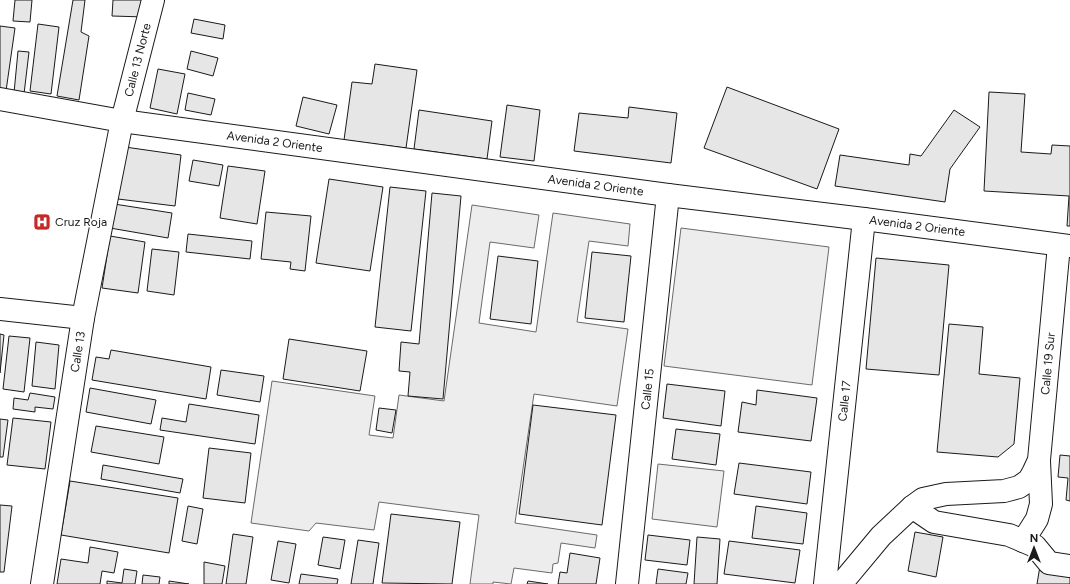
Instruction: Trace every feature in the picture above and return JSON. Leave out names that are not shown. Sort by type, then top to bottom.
[{"type":"street","name":"Calle 13 Norte","points":[[122,120],[153,0]]},
{"type":"street","name":"Avenida 2 Oriente","points":[[0,99],[122,120],[668,195],[1064,245]]},
{"type":"street","name":"Calle 13","points":[[42,584],[83,318],[122,120]]},
{"type":"street","name":"Calle 15","points":[[627,584],[668,195]]},
{"type":"street","name":"Calle 17","points":[[825,584],[864,219]]},
{"type":"street","name":"Calle 19 Sur","points":[[912,507],[923,499],[933,496],[1004,491],[1020,487],[1029,480],[1039,460],[1064,245]]},
{"type":"street","points":[[0,309],[83,318]]},
{"type":"street","points":[[1023,541],[1037,519],[1041,504],[1039,460]]},
{"type":"street","points":[[841,584],[881,536],[912,507],[934,522],[1009,535],[1035,546],[1049,563],[1070,566]]},
{"type":"shaded area","points":[[472,205],[539,215],[534,248],[490,242],[479,323],[536,332],[553,213],[630,224],[628,246],[589,241],[577,322],[628,329],[617,406],[534,394],[515,523],[597,535],[595,548],[561,543],[558,563],[553,564],[552,573],[514,568],[511,584],[493,582],[493,584],[470,584],[479,515],[379,502],[374,530],[316,523],[309,531],[251,523],[272,381],[375,396],[369,435],[393,438],[399,395],[444,401]]},
{"type":"shaded area","points":[[681,228],[829,247],[812,385],[664,366]]},
{"type":"shaded area","points":[[658,464],[724,471],[717,527],[652,519]]},
{"type":"building","points":[[15,0],[32,0],[30,22],[13,21]]},
{"type":"building","points":[[73,0],[85,0],[81,32],[89,36],[79,100],[57,96]]},
{"type":"building","points":[[113,0],[146,0],[145,17],[112,16]]},
{"type":"building","points":[[194,19],[225,25],[223,39],[191,33]]},
{"type":"building","points":[[38,24],[59,27],[51,94],[30,91]]},
{"type":"building","points":[[0,26],[15,28],[6,91],[0,90]]},
{"type":"building","points":[[18,51],[29,52],[24,94],[14,93]]},
{"type":"building","points":[[191,51],[218,58],[213,76],[187,69]]},
{"type":"building","points":[[375,64],[417,70],[406,148],[344,140],[352,82],[372,84]]},
{"type":"building","points":[[158,69],[185,74],[177,114],[150,108]]},
{"type":"building","points":[[727,87],[839,129],[817,189],[704,148]]},
{"type":"building","points":[[989,92],[1025,94],[1021,152],[1051,154],[1052,145],[1070,146],[1070,226],[1067,226],[1069,196],[984,191]]},
{"type":"building","points":[[188,93],[215,99],[211,115],[185,110]]},
{"type":"building","points":[[303,97],[337,105],[329,134],[296,126]]},
{"type":"building","points":[[507,105],[540,110],[534,161],[500,157]]},
{"type":"building","points":[[629,107],[677,113],[671,163],[574,151],[579,113],[628,118]]},
{"type":"building","points":[[419,110],[492,121],[487,159],[414,149]]},
{"type":"building","points":[[954,110],[980,127],[950,169],[945,202],[835,186],[840,155],[909,165],[910,154],[921,156]]},
{"type":"building","points":[[125,147],[181,155],[175,206],[118,199]]},
{"type":"building","points":[[193,160],[223,165],[219,186],[189,181]]},
{"type":"building","points":[[228,166],[265,171],[257,224],[220,218]]},
{"type":"building","points":[[329,179],[383,187],[370,271],[316,263]]},
{"type":"building","points":[[390,187],[426,191],[411,331],[375,327]]},
{"type":"building","points":[[432,193],[461,196],[443,399],[408,396],[410,372],[399,371],[401,342],[419,344]]},
{"type":"building","points":[[114,204],[172,213],[168,238],[110,228]]},
{"type":"building","points":[[266,212],[311,216],[305,271],[290,269],[291,262],[261,259]]},
{"type":"building","points":[[188,234],[252,241],[250,259],[186,252]]},
{"type":"building","points":[[110,236],[145,242],[138,293],[102,288]]},
{"type":"building","points":[[152,249],[179,252],[174,295],[147,291]]},
{"type":"building","points":[[592,252],[631,256],[624,322],[585,318]]},
{"type":"building","points":[[498,256],[538,261],[531,324],[490,319]]},
{"type":"building","points":[[876,258],[949,265],[939,375],[866,369]]},
{"type":"building","points":[[949,324],[983,327],[979,374],[1020,378],[1014,444],[998,457],[937,452]]},
{"type":"building","points":[[0,334],[4,335],[0,373]]},
{"type":"building","points":[[9,336],[30,338],[24,392],[3,389]]},
{"type":"building","points":[[289,339],[367,351],[360,391],[283,379]]},
{"type":"building","points":[[36,342],[59,345],[55,389],[32,386]]},
{"type":"building","points":[[111,350],[211,367],[206,399],[92,380],[96,357],[109,359]]},
{"type":"building","points":[[221,370],[264,376],[260,402],[217,395]]},
{"type":"building","points":[[667,384],[725,391],[721,426],[663,418]]},
{"type":"building","points":[[90,388],[156,400],[151,424],[86,412]]},
{"type":"building","points":[[757,390],[817,398],[811,441],[738,432],[742,402],[756,405]]},
{"type":"building","points":[[30,393],[55,397],[53,409],[35,407],[35,412],[13,409],[14,398],[28,400]]},
{"type":"building","points":[[189,404],[259,415],[255,444],[160,430],[162,418],[186,422]]},
{"type":"building","points":[[533,405],[616,415],[602,525],[519,514]]},
{"type":"building","points":[[379,408],[396,410],[392,433],[376,430]]},
{"type":"building","points":[[13,418],[51,422],[45,469],[7,465]]},
{"type":"building","points":[[0,419],[8,420],[3,457],[0,457]]},
{"type":"building","points":[[96,426],[164,437],[159,464],[91,452]]},
{"type":"building","points":[[676,429],[720,434],[716,465],[672,459]]},
{"type":"building","points":[[209,448],[251,453],[245,503],[203,498]]},
{"type":"building","points":[[1060,455],[1070,456],[1070,501],[1066,500],[1068,478],[1058,477]]},
{"type":"building","points":[[739,463],[811,472],[807,504],[734,494]]},
{"type":"building","points":[[103,465],[183,479],[180,493],[101,479]]},
{"type":"building","points":[[70,481],[178,498],[169,553],[61,535]]},
{"type":"building","points":[[0,505],[12,506],[4,572],[0,572]]},
{"type":"building","points":[[188,506],[203,509],[197,544],[182,541]]},
{"type":"building","points":[[756,506],[807,513],[803,544],[752,538]]},
{"type":"building","points":[[391,514],[460,522],[452,584],[382,583]]},
{"type":"building","points":[[915,532],[943,537],[936,577],[908,571]]},
{"type":"building","points":[[233,534],[253,537],[246,584],[226,584]]},
{"type":"building","points":[[648,535],[690,540],[687,565],[645,560]]},
{"type":"building","points":[[323,537],[345,540],[340,569],[318,565]]},
{"type":"building","points":[[697,537],[720,539],[717,584],[694,584]]},
{"type":"building","points":[[358,540],[379,543],[373,584],[351,584]]},
{"type":"building","points":[[278,541],[296,544],[289,583],[271,580]]},
{"type":"building","points":[[729,541],[800,550],[795,583],[724,574]]},
{"type":"building","points":[[90,547],[118,552],[114,573],[102,571],[100,584],[57,584],[61,559],[88,563]]},
{"type":"building","points":[[570,553],[600,558],[596,584],[558,584],[560,572],[567,573]]},
{"type":"building","points":[[204,562],[225,566],[222,584],[204,584]]},
{"type":"building","points":[[1040,566],[1070,572],[1070,584],[1037,584]]},
{"type":"building","points":[[124,569],[137,571],[135,584],[107,584],[107,581],[122,583]]},
{"type":"building","points":[[658,569],[688,573],[686,584],[656,584]]},
{"type":"building","points":[[301,574],[338,579],[337,584],[299,584]]},
{"type":"building","points":[[143,575],[160,577],[159,584],[142,584]]},
{"type":"building","points":[[169,581],[189,584],[169,584]]},
{"type":"building","points":[[528,581],[548,584],[527,584]]},
{"type":"place","name":"Cruz Roja","points":[[42,222]]}]
